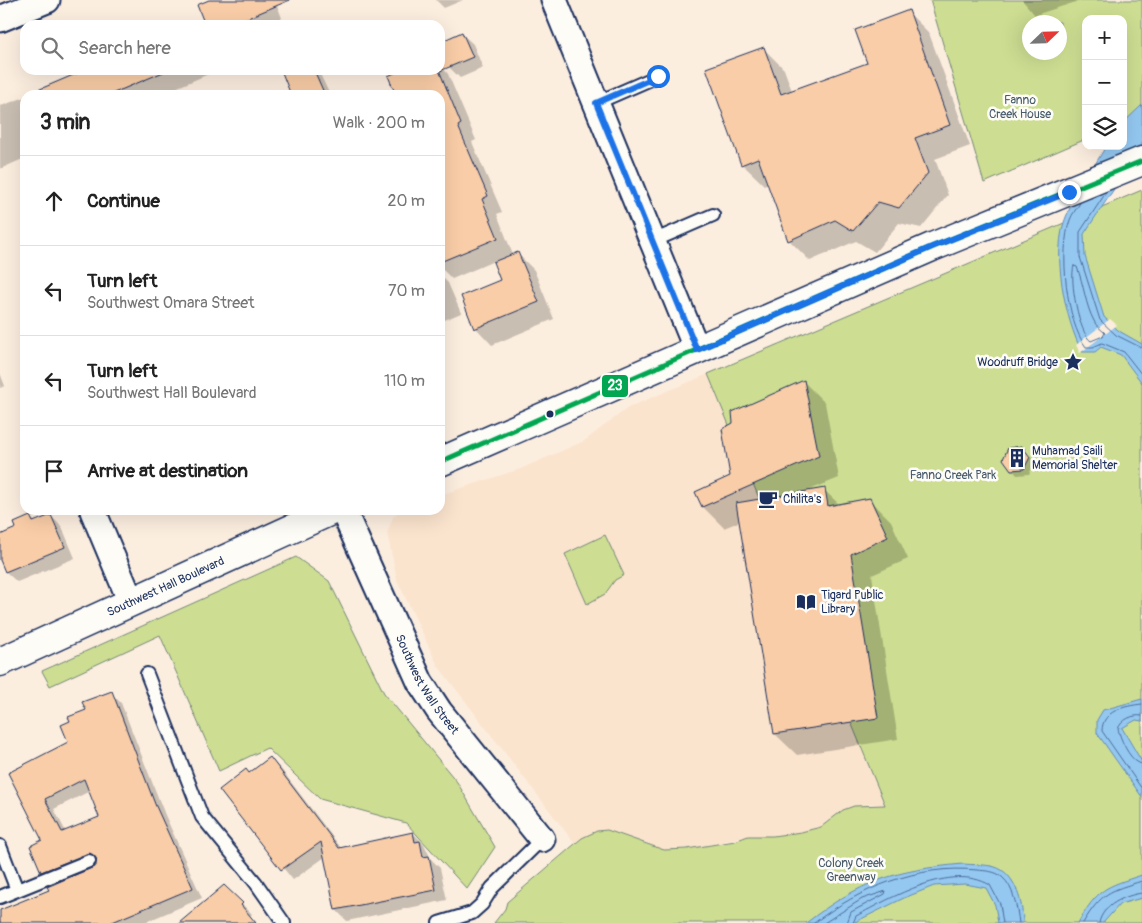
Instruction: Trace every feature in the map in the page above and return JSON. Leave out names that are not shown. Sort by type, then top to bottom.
[{"type":"main road","points":[[445,460],[932,247],[1142,161]]},
{"type":"main road","name":"Southwest Hall Boulevard","points":[[0,662],[322,515]]},
{"type":"street","points":[[0,19],[47,0]]},
{"type":"street","points":[[554,0],[697,350]]},
{"type":"street","points":[[95,515],[131,602]]},
{"type":"street","name":"Southwest Wall Street","points":[[345,515],[420,682],[439,711],[542,840]]},
{"type":"lane","points":[[596,103],[658,76]]},
{"type":"lane","points":[[653,241],[713,215]]},
{"type":"lane","points":[[147,674],[202,817],[256,883],[284,923]]},
{"type":"lane","points":[[439,923],[472,913],[482,904],[492,888],[542,840]]},
{"type":"lane","points":[[0,846],[17,890]]},
{"type":"lane","points":[[0,897],[89,861]]},
{"type":"shaded area","points":[[708,374],[885,806],[872,804],[843,810],[821,827],[801,832],[773,836],[748,836],[701,847],[664,850],[607,830],[596,831],[575,844],[438,666],[397,580],[387,533],[393,517],[395,515],[445,515],[445,493],[520,469],[584,441],[629,407]]},
{"type":"green space","name":"Fanno Creek House","points":[[930,0],[1142,0],[1142,115],[1127,121],[1127,15],[1082,15],[1082,141],[984,183]]},
{"type":"green space","name":"Fanno Creek Park","points":[[1142,190],[1142,923],[494,923],[505,909],[507,902],[582,838],[597,831],[607,830],[664,850],[687,849],[735,841],[748,836],[773,836],[801,832],[821,827],[843,810],[854,806],[885,805],[708,374]]},
{"type":"green space","points":[[605,535],[624,575],[615,580],[605,594],[587,604],[565,554]]},
{"type":"green space","points":[[296,557],[329,581],[384,693],[457,782],[495,847],[467,889],[406,823],[320,799],[267,748],[219,771],[160,635],[50,686],[42,671]]},
{"type":"water","points":[[1142,105],[1142,147],[1084,234],[1085,256],[1104,317],[1119,331],[1142,344],[1142,383],[1121,355],[1101,347],[1095,352],[1082,352],[1070,322],[1060,266],[1062,231],[1070,208],[1104,150],[1127,150],[1127,119]]},
{"type":"water","points":[[1142,699],[1142,721],[1136,720],[1122,728],[1142,762],[1142,797],[1097,733],[1097,720],[1103,710]]},
{"type":"water","points":[[963,864],[983,865],[1002,870],[1013,882],[1017,890],[1022,907],[1023,923],[998,923],[995,905],[986,888],[965,884],[934,886],[904,898],[853,923],[806,923],[844,897],[861,887],[879,880],[917,870]]},
{"type":"water","points":[[1142,875],[1142,898],[1120,904],[1103,923],[1078,923],[1091,902],[1104,890]]},
{"type":"pier","points":[[1110,319],[1117,325],[1080,353],[1076,345]]},
{"type":"building","points":[[209,0],[290,0],[243,20],[203,20],[197,5]]},
{"type":"building","points":[[909,10],[950,125],[915,138],[928,173],[899,208],[878,202],[853,231],[835,220],[788,241],[758,158],[741,165],[706,68],[764,47],[781,94],[867,63],[855,30]]},
{"type":"building","points":[[462,32],[473,57],[445,69],[445,40]]},
{"type":"building","points":[[73,75],[156,75],[121,90],[38,90]]},
{"type":"building","points":[[283,75],[316,75],[323,90],[289,90]]},
{"type":"building","points":[[441,75],[461,124],[458,126],[488,196],[482,199],[498,238],[445,260],[445,90],[394,90],[388,76]]},
{"type":"building","points":[[518,252],[539,302],[474,329],[461,296],[500,280],[493,262]]},
{"type":"building","points":[[804,380],[819,456],[702,507],[695,492],[730,476],[722,429],[733,423],[732,412]]},
{"type":"building","name":"Muhamad Saili Memorial Shelter","points":[[1022,446],[1030,457],[1024,469],[1011,470],[1003,459],[1008,448]]},
{"type":"building","name":"Tigard Public Library","points":[[825,488],[828,506],[870,498],[888,537],[851,554],[878,718],[774,734],[736,503]]},
{"type":"building","points":[[51,515],[65,547],[5,572],[0,560],[0,535],[16,528],[14,523],[30,516],[33,522]]},
{"type":"building","points":[[112,691],[155,804],[193,888],[110,923],[0,923],[0,910],[49,890],[47,887],[96,866],[96,858],[90,853],[41,872],[30,846],[42,840],[8,773],[68,742],[61,725],[70,721],[68,717],[86,710],[82,702]],"holes":[[[84,779],[99,817],[62,832],[45,799]]]},
{"type":"building","points":[[270,757],[339,848],[413,832],[415,842],[420,841],[423,857],[429,856],[436,890],[335,910],[321,842],[281,870],[219,790],[246,769],[249,773]]},
{"type":"building","points":[[224,885],[243,903],[241,905],[256,923],[179,923]]},
{"type":"transit line","name":"23","points":[[445,460],[932,247],[1142,161]]},
{"type":"place","name":"Woodruff Bridge","points":[[1073,362]]},
{"type":"place","name":"Muhamad Saili Memorial Shelter","points":[[1017,458]]},
{"type":"place","name":"Chilita's","points":[[768,499]]},
{"type":"place","name":"Tigard Public Library","points":[[806,602]]},
{"type":"route","points":[[658,76],[596,103],[697,350],[932,247],[1069,192]]},
{"type":"park label","name":"Colony Creek Greenway","points":[[851,870]]}]
